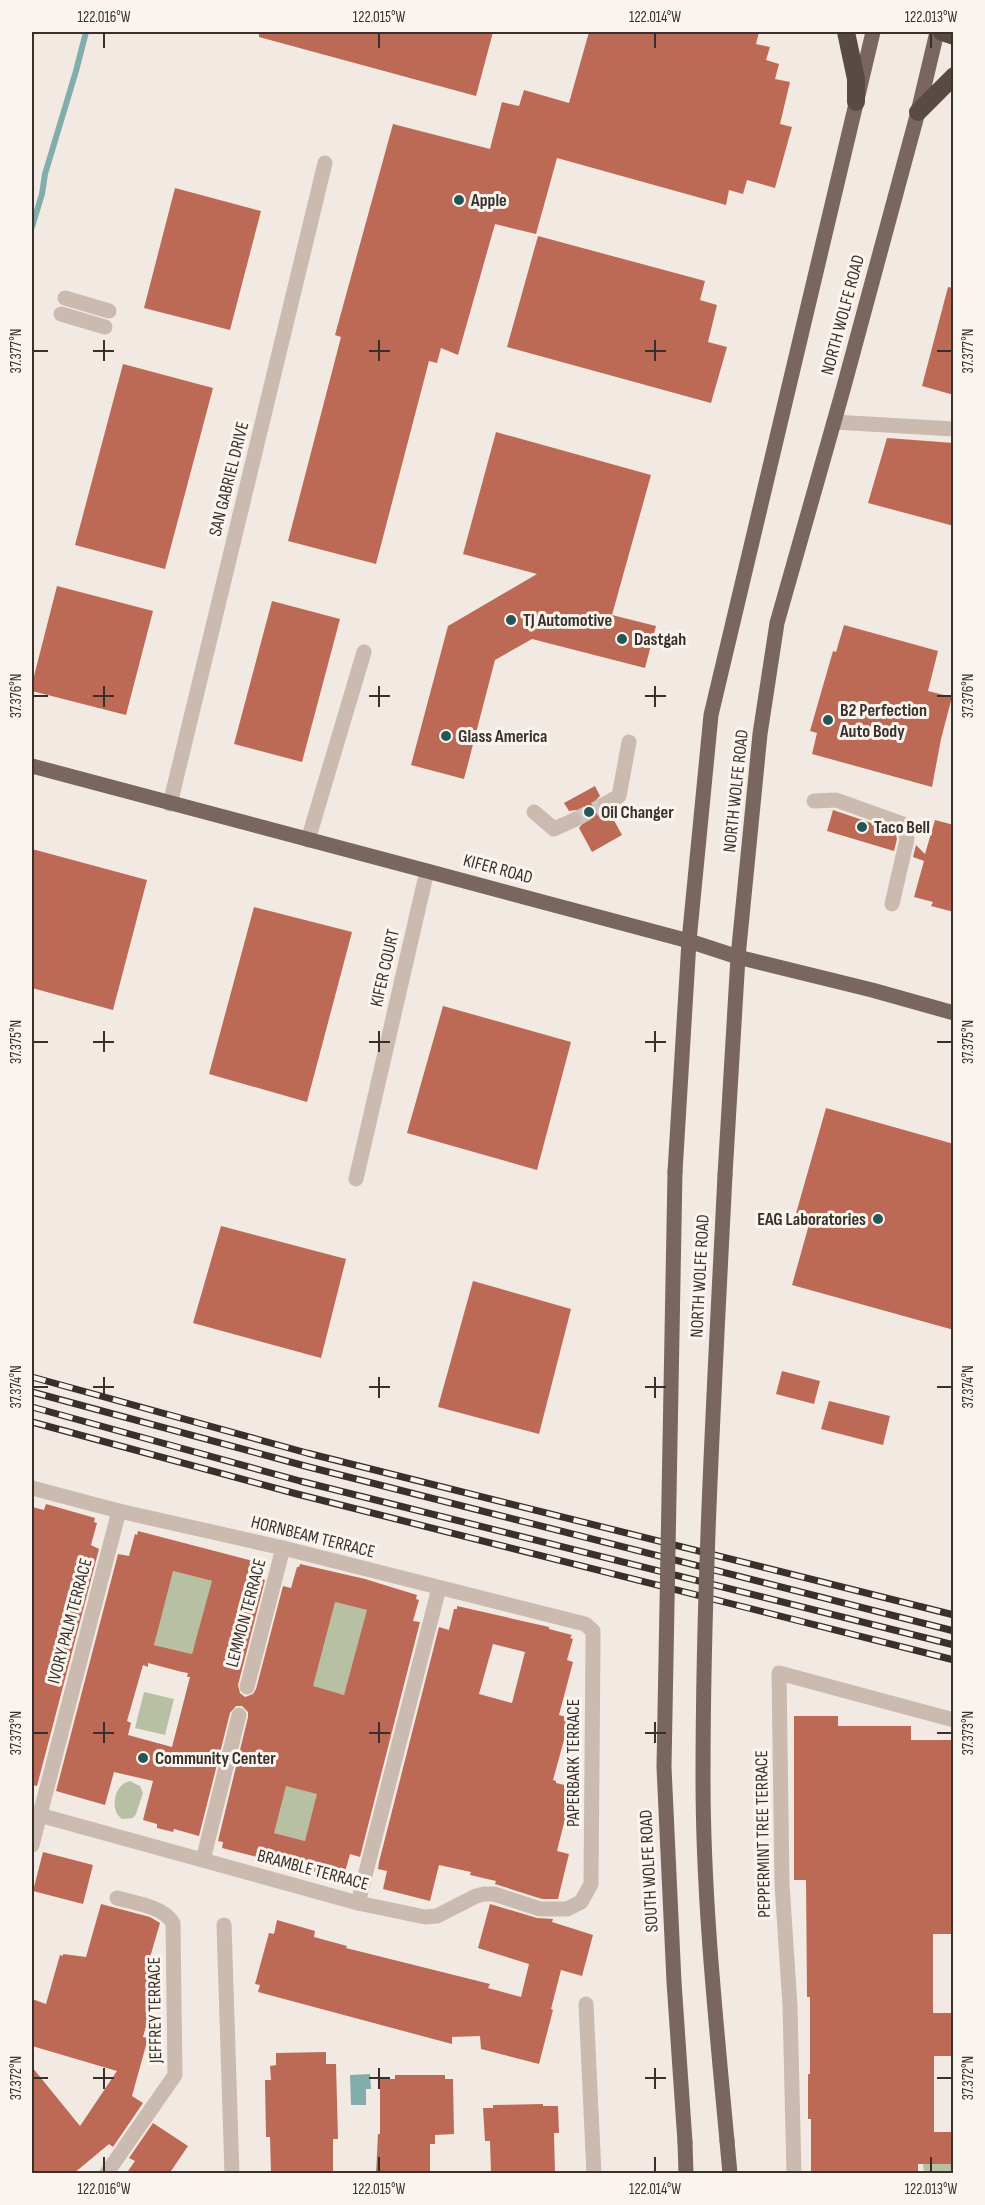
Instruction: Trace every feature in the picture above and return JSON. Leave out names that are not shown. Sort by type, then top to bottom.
[{"type":"highway","points":[[846,32],[856,79],[856,102]]},
{"type":"highway","points":[[942,32],[954,36]]},
{"type":"highway","points":[[918,112],[954,76]]},
{"type":"main road","name":"NORTH WOLFE ROAD","points":[[668,1566],[675,1172],[689,941],[711,715],[873,32]]},
{"type":"main road","name":"NORTH WOLFE ROAD","points":[[730,2174],[712,1979],[704,1804],[705,1575],[738,957],[760,734],[777,623],[918,112],[937,32]]},
{"type":"main road","name":"KIFER ROAD","points":[[32,766],[427,870],[689,941],[738,957],[954,1013]]},
{"type":"main road","name":"SOUTH WOLFE ROAD","points":[[668,1566],[664,1767],[686,2174]]},
{"type":"street","name":"SAN GABRIEL DRIVE","points":[[170,804],[325,163]]},
{"type":"street","points":[[64,298],[110,311]]},
{"type":"street","points":[[61,314],[105,327]]},
{"type":"street","points":[[834,422],[954,429]]},
{"type":"street","points":[[308,840],[364,652]]},
{"type":"street","points":[[605,804],[619,796],[629,742]]},
{"type":"street","points":[[814,801],[836,800],[903,824],[908,839],[892,904]]},
{"type":"street","points":[[534,812],[554,829],[574,820]]},
{"type":"street","name":"KIFER COURT","points":[[356,1179],[427,870]]},
{"type":"street","name":"HORNBEAM TERRACE","points":[[32,1488],[585,1624]]},
{"type":"street","name":"IVORY PALM TERRACE","points":[[32,1845],[35,1814],[119,1511]]},
{"type":"street","name":"LEMMON TERRACE","points":[[247,1687],[283,1548]]},
{"type":"street","points":[[358,1903],[439,1588]]},
{"type":"street","name":"PAPERBARK TERRACE","points":[[581,1902],[591,1884],[592,1861],[593,1631],[585,1624]]},
{"type":"street","name":"PEPPERMINT TREE TERRACE","points":[[794,2174],[790,2006],[782,1884],[779,1673],[954,1720]]},
{"type":"street","points":[[203,1860],[239,1715]]},
{"type":"street","name":"BRAMBLE TERRACE","points":[[35,1814],[358,1903],[425,1917],[437,1916],[484,1894],[494,1894],[540,1909],[567,1910],[581,1902]]},
{"type":"street","name":"JEFFREY TERRACE","points":[[106,2174],[175,2075],[173,1923],[161,1912],[117,1898]]},
{"type":"street","points":[[224,1925],[232,2174]]},
{"type":"street","points":[[586,2004],[594,2174]]},
{"type":"green space","points":[[166,1569],[219,1583],[202,1648],[194,1646],[192,1654],[154,1645],[156,1637],[148,1634]]},
{"type":"green space","points":[[332,1601],[371,1611],[344,1695],[312,1687]]},
{"type":"green space","points":[[144,1692],[174,1699],[165,1735],[135,1728]]},
{"type":"green space","points":[[291,1755],[328,1764],[309,1842],[270,1832]]},
{"type":"green space","points":[[130,1781],[140,1786],[143,1793],[133,1818],[122,1819],[116,1810],[115,1798],[120,1787]]},
{"type":"green space","points":[[923,2164],[953,2164],[953,2173],[924,2173]]},
{"type":"water","points":[[370,2074],[371,2089],[366,2089],[366,2105],[351,2105],[350,2075]]},
{"type":"building","points":[[259,32],[493,32],[476,96],[259,37]]},
{"type":"building","name":"Apple","points":[[589,32],[759,32],[756,44],[770,47],[766,60],[779,64],[775,79],[790,82],[780,124],[792,127],[775,188],[747,180],[743,194],[729,190],[726,205],[557,158],[536,234],[495,224],[458,355],[441,348],[437,363],[429,361],[376,564],[288,541],[341,337],[335,335],[393,124],[490,149],[502,102],[519,106],[524,90],[569,103]]},
{"type":"building","points":[[175,188],[261,211],[230,330],[144,308]]},
{"type":"building","points":[[538,236],[705,281],[700,300],[717,305],[708,342],[727,347],[711,403],[507,347]]},
{"type":"building","points":[[948,287],[954,288],[954,395],[922,386]]},
{"type":"building","points":[[123,364],[213,388],[165,569],[75,545]]},
{"type":"building","points":[[496,432],[651,475],[612,615],[656,626],[645,668],[532,639],[495,660],[464,779],[411,765],[448,626],[537,574],[463,554]]},
{"type":"building","points":[[887,438],[954,443],[954,526],[868,503]]},
{"type":"building","points":[[57,586],[153,611],[126,715],[32,691]]},
{"type":"building","points":[[272,601],[340,619],[302,762],[234,744]]},
{"type":"building","points":[[844,625],[938,651],[928,691],[952,697],[932,787],[812,754],[817,733],[810,731],[833,651],[836,652]]},
{"type":"building","name":"Oil Changer","points":[[595,786],[600,796],[596,800],[596,808],[601,813],[610,813],[622,835],[592,852],[579,828],[584,822],[583,816],[576,810],[569,811],[564,803]]},
{"type":"building","name":"Taco Bell","points":[[833,810],[895,831],[897,839],[894,851],[827,831]]},
{"type":"building","points":[[935,820],[954,825],[954,912],[931,906],[933,902],[914,897],[924,861],[913,857],[916,845],[925,854]]},
{"type":"building","points":[[32,849],[147,880],[113,1010],[32,988]]},
{"type":"building","points":[[254,907],[352,932],[307,1102],[209,1074]]},
{"type":"building","points":[[443,1006],[571,1042],[537,1170],[407,1133]]},
{"type":"building","name":"EAG Laboratories","points":[[826,1108],[954,1144],[954,1330],[792,1285],[810,1221],[795,1217]]},
{"type":"building","points":[[221,1226],[346,1259],[321,1358],[193,1323]]},
{"type":"building","points":[[473,1281],[571,1309],[539,1434],[438,1407]]},
{"type":"building","points":[[782,1371],[820,1381],[814,1404],[776,1394]]},
{"type":"building","points":[[829,1401],[890,1416],[883,1445],[821,1429]]},
{"type":"building","points":[[46,1504],[95,1518],[94,1522],[97,1523],[91,1545],[99,1549],[37,1786],[32,1785],[32,1507],[44,1510]]},
{"type":"building","points":[[138,1531],[261,1563],[263,1567],[260,1578],[265,1580],[238,1685],[240,1693],[245,1697],[253,1694],[256,1689],[283,1586],[291,1588],[300,1564],[365,1579],[417,1595],[416,1599],[419,1600],[413,1621],[420,1622],[360,1857],[350,1854],[343,1879],[222,1848],[223,1842],[218,1841],[248,1717],[248,1712],[242,1706],[236,1706],[230,1713],[199,1836],[174,1829],[173,1832],[157,1828],[157,1824],[143,1820],[153,1781],[114,1772],[105,1805],[56,1791],[118,1554],[129,1556],[135,1534],[137,1535]],"holes":[[[173,1571],[212,1581],[192,1654],[154,1645]],[[335,1602],[367,1610],[344,1695],[313,1686]],[[148,1663],[188,1673],[187,1677],[190,1677],[172,1747],[128,1735],[131,1723],[127,1721],[143,1665],[148,1667]],[[286,1786],[317,1794],[305,1841],[274,1833]]]},
{"type":"building","points":[[457,1606],[549,1627],[549,1629],[572,1635],[567,1660],[573,1662],[559,1715],[570,1718],[553,1780],[556,1783],[573,1787],[557,1851],[569,1854],[558,1899],[542,1899],[495,1884],[496,1881],[470,1875],[471,1872],[439,1865],[430,1901],[383,1889],[387,1871],[378,1869],[379,1862],[439,1627],[449,1630],[454,1609],[457,1609]],"holes":[[[493,1644],[525,1652],[512,1703],[479,1694]]]},
{"type":"building","points":[[794,1716],[838,1716],[838,1726],[911,1726],[911,1740],[954,1740],[954,1934],[933,1934],[933,2013],[954,2013],[954,2056],[934,2056],[934,2132],[954,2132],[954,2164],[918,2164],[918,2174],[811,2174],[811,2119],[808,2119],[810,1997],[807,1997],[806,1880],[794,1880]]},
{"type":"building","points":[[43,1852],[93,1865],[83,1904],[33,1891]]},
{"type":"building","points":[[101,1904],[150,1917],[160,1923],[146,1971],[160,1975],[143,2037],[148,2038],[132,2096],[143,2103],[113,2147],[109,2144],[73,2174],[32,2174],[32,2067],[80,2126],[117,2071],[32,2046],[32,1999],[46,2004],[60,1955],[86,1957]]},
{"type":"building","points":[[490,1904],[537,1918],[553,1919],[552,1922],[593,1935],[582,1976],[561,1970],[539,2064],[481,2049],[480,2036],[452,2037],[452,2044],[258,1992],[260,1985],[255,1984],[269,1933],[274,1934],[277,1920],[315,1931],[314,1937],[347,1946],[346,1948],[490,1984],[488,1988],[521,1997],[529,1964],[478,1948]]},
{"type":"building","points":[[326,2052],[326,2064],[336,2064],[338,2139],[333,2139],[333,2174],[271,2174],[270,2137],[266,2137],[265,2080],[271,2080],[270,2066],[276,2065],[276,2053]]},
{"type":"building","points":[[395,2075],[445,2075],[445,2079],[453,2079],[454,2134],[435,2135],[435,2144],[430,2144],[430,2174],[376,2174],[378,2134],[380,2134],[380,2079],[395,2079]]},
{"type":"building","points":[[543,2104],[543,2106],[558,2106],[559,2133],[554,2133],[555,2174],[491,2174],[490,2141],[485,2141],[483,2108],[493,2108],[493,2105]]},
{"type":"building","points":[[153,2123],[188,2146],[169,2174],[126,2174],[135,2161],[129,2158]]},
{"type":"waterway","points":[[32,227],[86,32]]},
{"type":"tunnel","points":[[574,820],[605,804]]},
{"type":"railway","points":[[32,1377],[307,1453],[954,1615]]},
{"type":"railway","points":[[32,1392],[305,1466],[954,1631]]},
{"type":"railway","points":[[32,1407],[300,1481],[954,1645]]},
{"type":"railway","points":[[32,1422],[297,1494],[954,1660]]},
{"type":"place","name":"Apple","points":[[459,200]]},
{"type":"place","name":"TJ Automotive","points":[[511,620]]},
{"type":"place","name":"Dastgah","points":[[622,639]]},
{"type":"place","name":"B2 Perfection Auto Body","points":[[828,720]]},
{"type":"place","name":"Glass America","points":[[446,736]]},
{"type":"place","name":"Oil Changer","points":[[589,812]]},
{"type":"place","name":"Taco Bell","points":[[862,827]]},
{"type":"place","name":"EAG Laboratories","points":[[878,1219]]},
{"type":"place","name":"Community Center","points":[[143,1758]]}]
